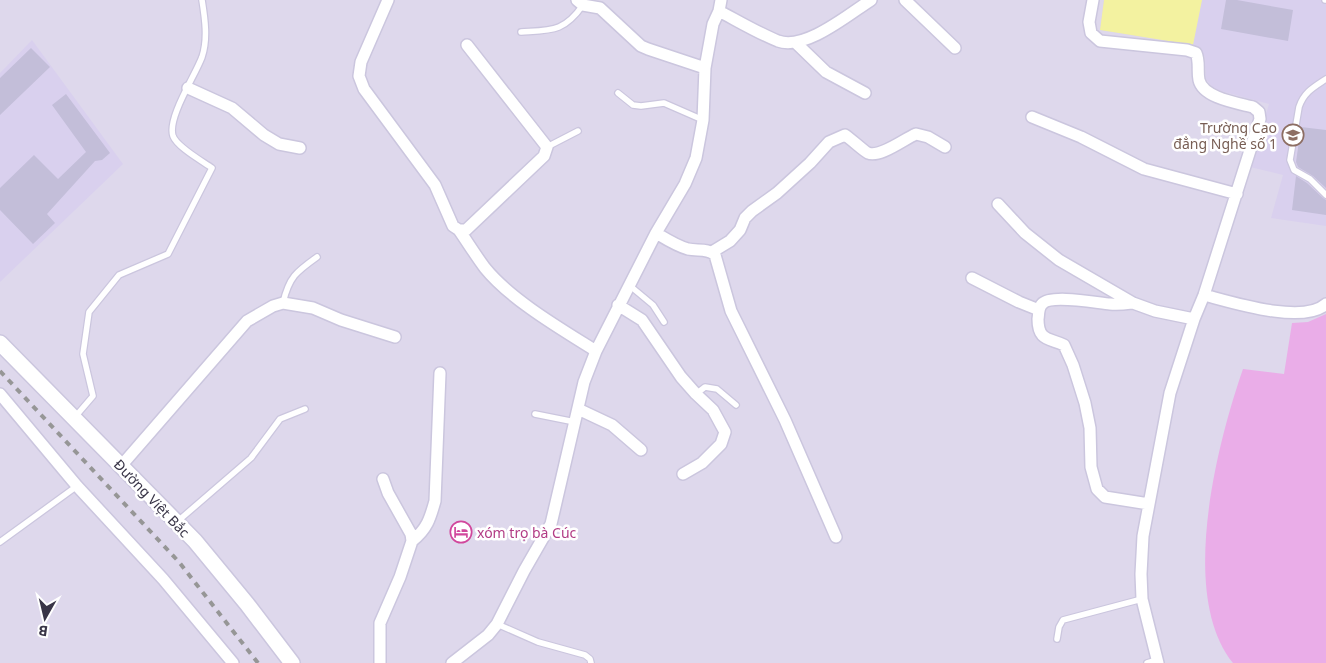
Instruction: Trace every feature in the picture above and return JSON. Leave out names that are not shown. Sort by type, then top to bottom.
[{"type":"street","points":[[388,0],[361,62],[359,76],[364,89],[435,185],[453,226],[459,230],[486,269],[502,285],[555,325],[596,351]]},
{"type":"street","points":[[452,663],[488,635],[497,624],[551,524],[584,382],[596,351],[656,233],[685,184],[696,158],[703,120],[705,68],[713,24],[720,6],[780,42],[796,43],[812,38],[871,0]]},
{"type":"street","points":[[905,0],[955,48]]},
{"type":"street","points":[[1093,0],[1089,22],[1091,33],[1100,40],[1187,50],[1196,53],[1199,59],[1198,78],[1201,87],[1208,94],[1253,107],[1259,112],[1260,119],[1204,295],[1194,319],[1170,393],[1143,536],[1140,574],[1142,599],[1154,662]]},
{"type":"street","points":[[580,2],[600,8],[641,46],[648,50],[705,68]]},
{"type":"street","points":[[796,43],[826,72],[865,93]]},
{"type":"street","points":[[459,230],[466,230],[544,156],[547,147],[467,45]]},
{"type":"street","points":[[188,88],[232,108],[264,135],[279,144],[300,148]]},
{"type":"street","points":[[1032,117],[1081,137],[1144,169],[1236,194]]},
{"type":"street","points":[[656,233],[679,246],[712,252],[730,241],[740,230],[745,218],[778,193],[829,142],[845,135],[858,143],[867,153],[879,154],[916,134],[928,136],[944,147]]},
{"type":"street","points":[[998,204],[1025,233],[1059,260],[1133,304],[1155,312],[1194,319]]},
{"type":"street","points":[[712,252],[715,254],[731,311],[785,420],[836,537]]},
{"type":"street","points":[[972,278],[1039,310]]},
{"type":"street","points":[[1204,295],[1254,309],[1287,312],[1307,311],[1326,304]]},
{"type":"street","points":[[1133,304],[1049,300],[1042,303],[1039,310],[1038,325],[1041,334],[1046,340],[1064,346],[1073,365],[1085,403],[1090,428],[1091,467],[1097,489],[1106,497],[1149,504]]},
{"type":"street","points":[[121,466],[246,321],[273,306],[283,303],[313,308],[341,320],[395,337]]},
{"type":"street","points":[[618,306],[642,320],[681,377],[713,410],[725,432],[721,444],[702,463],[683,474]]},
{"type":"street","name":"Đường Việt Bắc","points":[[0,343],[194,541],[247,604],[292,663]]},
{"type":"street","points":[[412,541],[424,532],[435,501],[440,373]]},
{"type":"street","points":[[0,394],[77,486],[157,572],[233,663]]},
{"type":"street","points":[[578,409],[612,426],[641,450]]},
{"type":"street","points":[[380,663],[380,623],[400,577],[412,541],[411,534],[388,493],[383,479]]},
{"type":"lane","points":[[74,418],[93,396],[83,354],[89,312],[119,275],[168,254],[212,168],[178,143],[173,136],[173,127],[178,108],[202,56],[206,25],[202,0]]},
{"type":"lane","points":[[521,32],[560,28],[574,18],[580,2]]},
{"type":"lane","points":[[1326,79],[1311,88],[1302,99],[1290,160],[1294,170],[1317,184],[1326,195]]},
{"type":"lane","points":[[618,93],[633,105],[641,106],[664,103],[703,120]]},
{"type":"lane","points":[[547,147],[578,131]]},
{"type":"lane","points":[[283,303],[287,286],[298,271],[318,257]]},
{"type":"lane","points":[[629,286],[653,305],[664,322]]},
{"type":"lane","points":[[696,394],[704,387],[717,389],[736,405]]},
{"type":"lane","points":[[177,523],[251,458],[280,418],[305,409]]},
{"type":"lane","points":[[535,414],[575,422]]},
{"type":"lane","points":[[0,542],[77,486]]},
{"type":"lane","points":[[1057,639],[1059,627],[1064,620],[1142,599]]},
{"type":"lane","points":[[497,624],[538,642],[585,655],[590,659],[591,663]]},
{"type":"shaded area","points":[[0,0],[1326,0],[1326,663],[0,663]]},
{"type":"shaded area","name":"Trường Cao đẳng Nghề số 1","points":[[1104,0],[1326,0],[1326,226],[1271,218],[1283,175],[1250,167],[1269,104],[1212,87],[1206,79],[1205,57],[1193,45],[1100,30]]},
{"type":"shaded area","points":[[1104,0],[1202,0],[1193,45],[1100,30]]},
{"type":"shaded area","points":[[32,40],[123,164],[0,282],[0,73]]},
{"type":"shaded area","points":[[1326,314],[1326,663],[1233,663],[1217,634],[1208,599],[1205,560],[1214,477],[1223,437],[1243,369],[1284,374],[1292,323],[1308,322]]},
{"type":"building","points":[[1226,0],[1237,0],[1293,10],[1288,41],[1221,29]]},
{"type":"building","points":[[31,48],[50,67],[0,115],[0,78]]},
{"type":"building","points":[[66,94],[110,153],[102,160],[95,161],[47,214],[55,223],[33,244],[0,210],[0,188],[34,155],[58,179],[86,152],[52,105]]},
{"type":"building","points":[[1301,127],[1326,130],[1326,188],[1313,176],[1298,167],[1296,162]]},
{"type":"building","points":[[1296,176],[1326,200],[1326,215],[1292,210]]},
{"type":"railway","points":[[0,371],[179,562],[258,663]]},
{"type":"place","name":"Trường Cao đẳng Nghề số 1","points":[[1293,135]]},
{"type":"place","name":"xóm trọ bà Cúc","points":[[461,532]]}]
